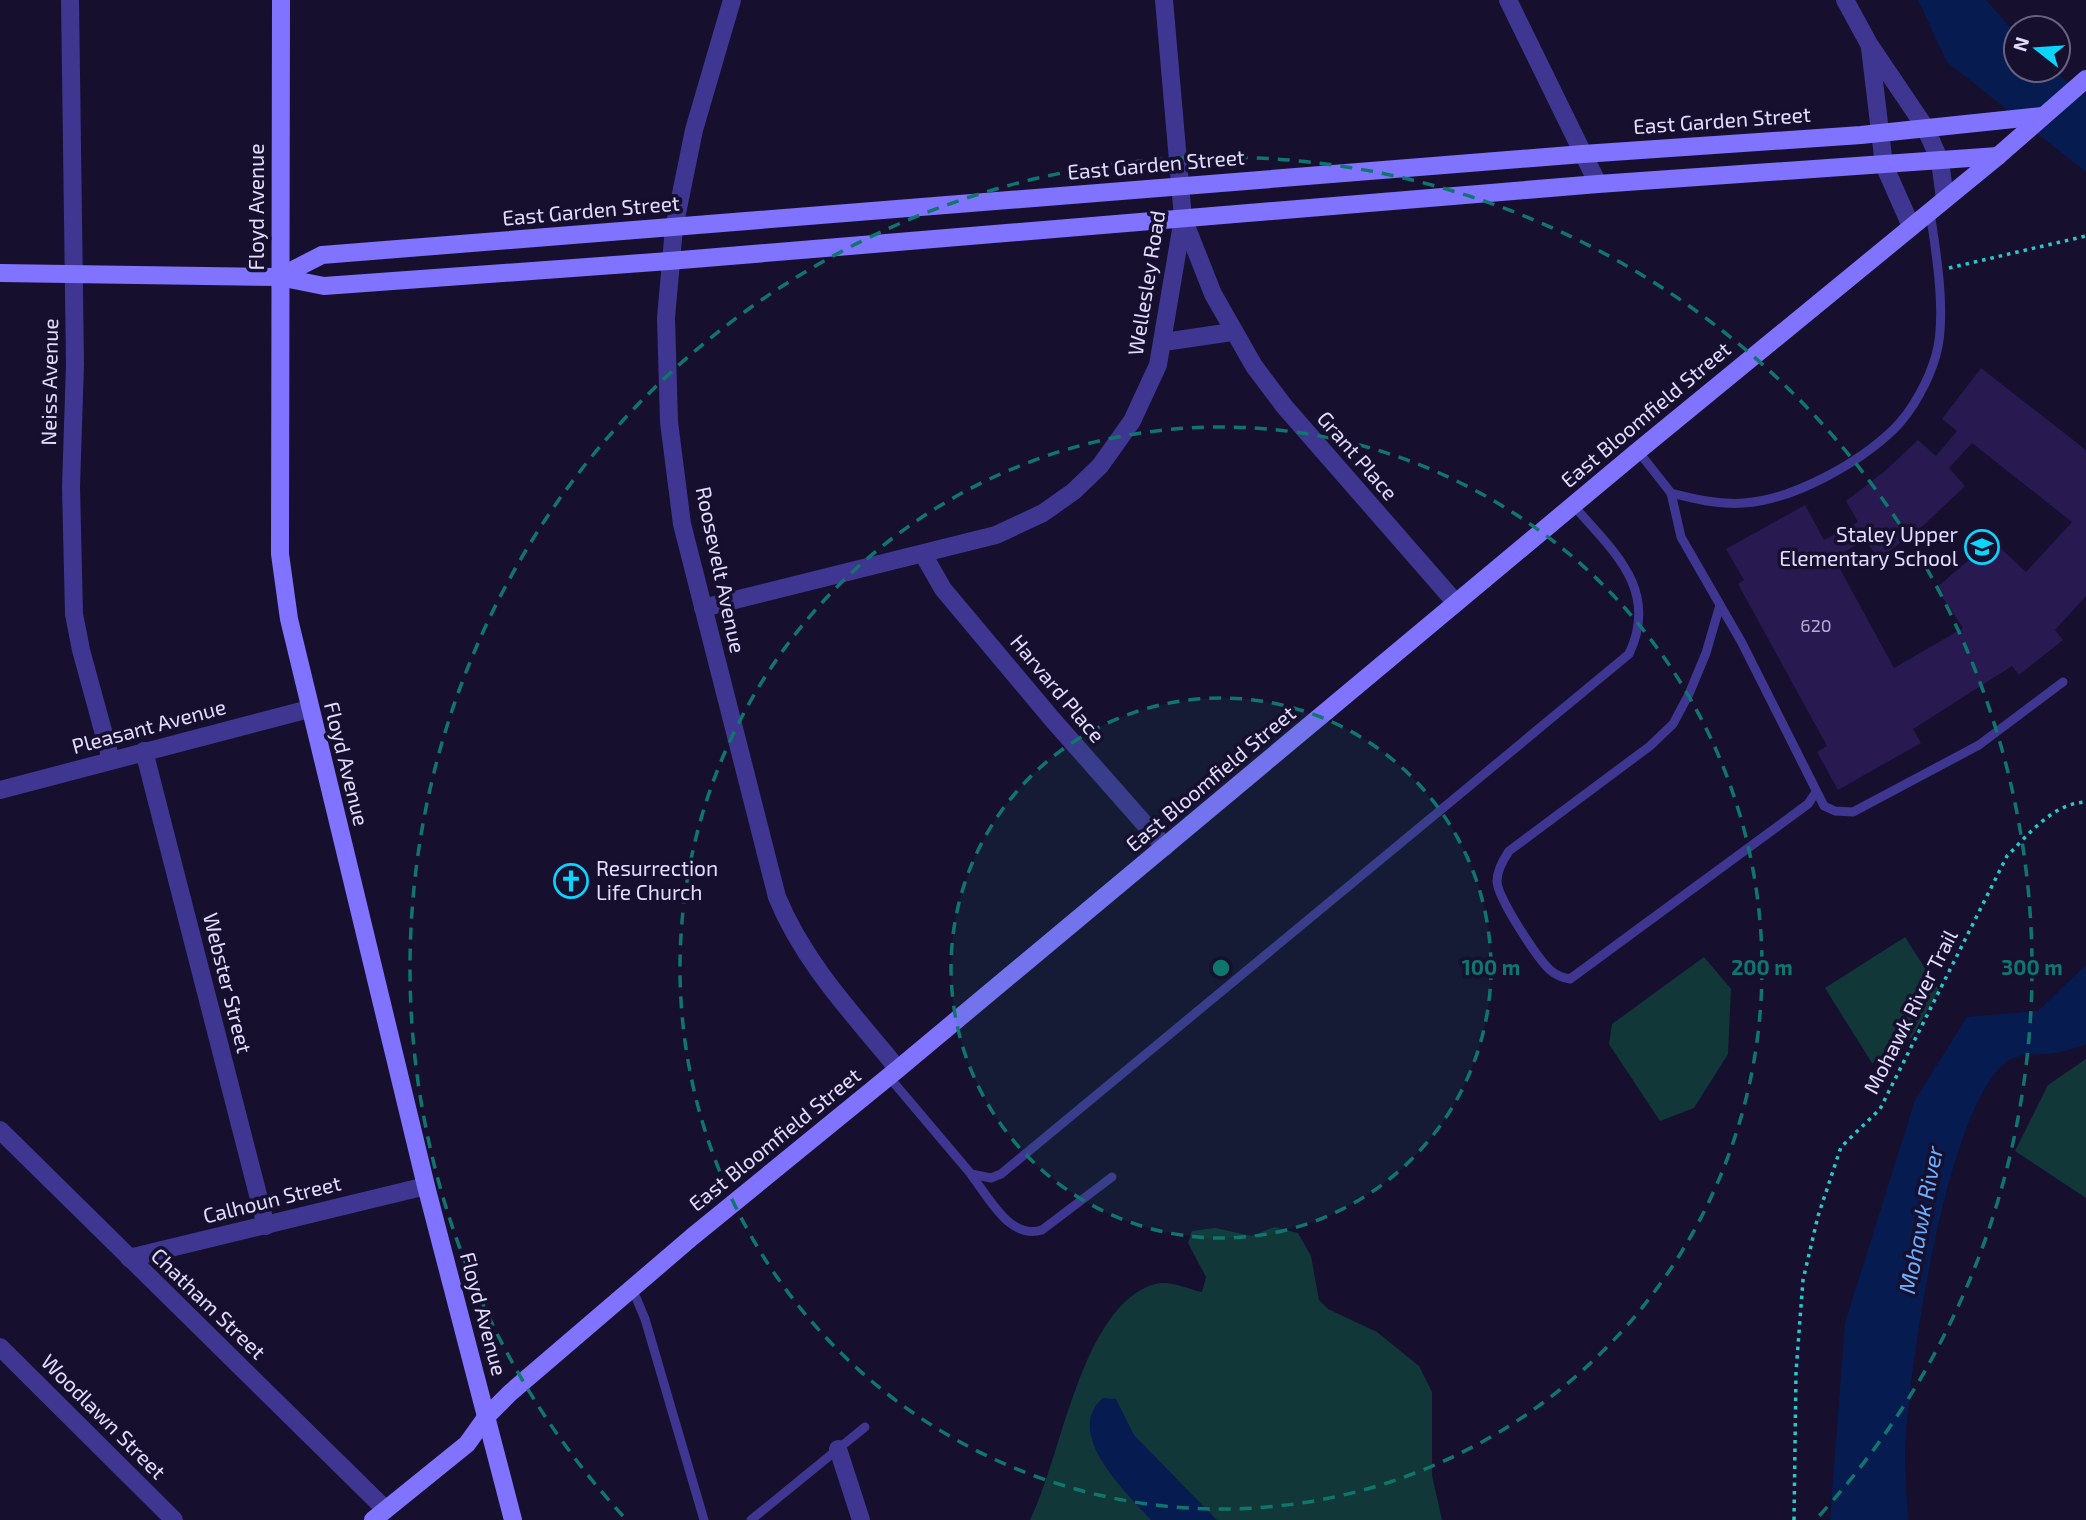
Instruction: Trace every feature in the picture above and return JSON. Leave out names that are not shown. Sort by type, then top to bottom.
[{"type":"street","name":"Neiss Avenue","points":[[70,0],[75,364],[71,487],[74,614],[111,760]]},
{"type":"street","name":"Floyd Avenue","points":[[281,0],[280,554],[289,619],[426,1186],[513,1520]]},
{"type":"street","name":"Roosevelt Avenue","points":[[732,0],[694,130],[669,261],[666,318],[670,422],[682,524],[777,897],[790,929],[807,956],[893,1073]]},
{"type":"street","name":"Wellesley Road","points":[[703,608],[996,535],[1043,513],[1074,491],[1100,466],[1132,421],[1158,365],[1164,342],[1182,218],[1164,0]]},
{"type":"street","points":[[1508,0],[1598,184]]},
{"type":"street","points":[[1845,0],[1869,44],[1924,127],[1940,161],[1945,198]]},
{"type":"street","points":[[1869,44],[1884,165],[1911,226]]},
{"type":"street","name":"East Bloomfield Street","points":[[379,1515],[467,1444],[486,1416],[632,1288],[1165,847],[1637,451],[1998,156],[2086,79]]},
{"type":"street","name":"East Garden Street","points":[[279,277],[322,255],[1879,132],[2042,116]]},
{"type":"street","name":"East Garden Street","points":[[0,273],[279,277],[324,286],[669,261],[1598,184],[1998,156]]},
{"type":"street","name":"Grant Place","points":[[1182,218],[1232,332],[1284,406],[1455,603]]},
{"type":"street","points":[[1164,342],[1232,332]]},
{"type":"street","name":"Harvard Place","points":[[923,554],[952,599],[1165,847]]},
{"type":"street","name":"Pleasant Avenue","points":[[0,790],[309,709]]},
{"type":"street","name":"Webster Street","points":[[144,751],[267,1226]]},
{"type":"street","name":"Chatham Street","points":[[0,1130],[129,1258],[379,1515]]},
{"type":"street","name":"Calhoun Street","points":[[129,1258],[426,1186]]},
{"type":"street","name":"Woodlawn Street","points":[[0,1347],[174,1520]]},
{"type":"street","points":[[838,1449],[860,1520]]},
{"type":"lane","points":[[1671,493],[1701,500],[1744,503],[1781,497],[1818,481],[1896,428],[1923,387],[1936,354],[1939,335],[1938,271],[1930,210]]},
{"type":"lane","points":[[1637,451],[1671,493],[1681,537],[1720,605],[1824,806],[1835,811],[1853,812],[1979,745],[2063,682]]},
{"type":"lane","points":[[971,1174],[991,1178],[1001,1174],[1629,654],[1639,618],[1637,588],[1625,566],[1573,505]]},
{"type":"lane","points":[[1720,605],[1706,653],[1673,724],[1650,746],[1509,851],[1501,864],[1497,880],[1500,895],[1549,969],[1562,978],[1570,979],[1808,804],[1816,792]]},
{"type":"lane","points":[[893,1073],[1017,1230],[1030,1234],[1042,1230],[1112,1177]]},
{"type":"lane","points":[[632,1288],[645,1319],[704,1520]]},
{"type":"lane","points":[[751,1520],[865,1427]]},
{"type":"path","points":[[1938,271],[2086,236]]},
{"type":"path","name":"Mohawk River Trail","points":[[1794,1520],[1796,1372],[1803,1280],[1818,1216],[1841,1147],[1880,1109],[2007,856],[2038,824],[2071,802],[2086,802]]},
{"type":"green space","points":[[1905,937],[1939,990],[1912,1037],[1872,1063],[1825,988]]},
{"type":"green space","points":[[1704,957],[1731,989],[1728,1054],[1694,1108],[1660,1121],[1609,1044],[1612,1024]]},
{"type":"green space","points":[[2086,1059],[2086,1198],[2015,1151],[2048,1085]]},
{"type":"green space","points":[[1274,1227],[1298,1233],[1311,1256],[1319,1300],[1328,1309],[1377,1332],[1419,1366],[1432,1392],[1432,1475],[1442,1520],[1030,1520],[1076,1387],[1091,1352],[1109,1321],[1130,1298],[1155,1284],[1173,1284],[1202,1292],[1206,1277],[1188,1243],[1192,1231],[1215,1228],[1252,1236]]},
{"type":"water","points":[[1918,0],[1986,0],[2002,18],[2002,84],[2070,84],[2086,96],[2086,172],[1947,62]]},
{"type":"water","name":"Mohawk River","points":[[2086,965],[2086,1044],[2055,1053],[2013,1058],[1989,1081],[1968,1123],[1950,1179],[1922,1307],[1913,1368],[1905,1456],[1908,1520],[1830,1520],[1845,1323],[1915,1100],[1967,1017],[2038,1011]]},
{"type":"water","points":[[1103,1398],[1116,1399],[1134,1435],[1217,1520],[1151,1520],[1114,1479],[1094,1445],[1090,1428],[1092,1412]]},
{"type":"building","points":[[1981,368],[2086,450],[2086,596],[2055,630],[2063,640],[2019,675],[2012,666],[1913,729],[1921,743],[1838,790],[1817,752],[1827,746],[1738,584],[1744,580],[1726,549],[1805,505],[1824,540],[1858,522],[1846,501],[1885,471],[1918,440],[1936,456],[1957,431],[1942,419]],"holes":[[[1972,443],[2072,522],[2026,572],[1992,540],[1936,588],[1963,628],[1894,668],[1834,558],[1865,540],[1879,559],[1925,524],[1965,486],[1949,468]]]},
{"type":"place","name":"Staley Upper Elementary School","points":[[1982,547]]},
{"type":"place","name":"Resurrection Life Church","points":[[571,881]]}]
